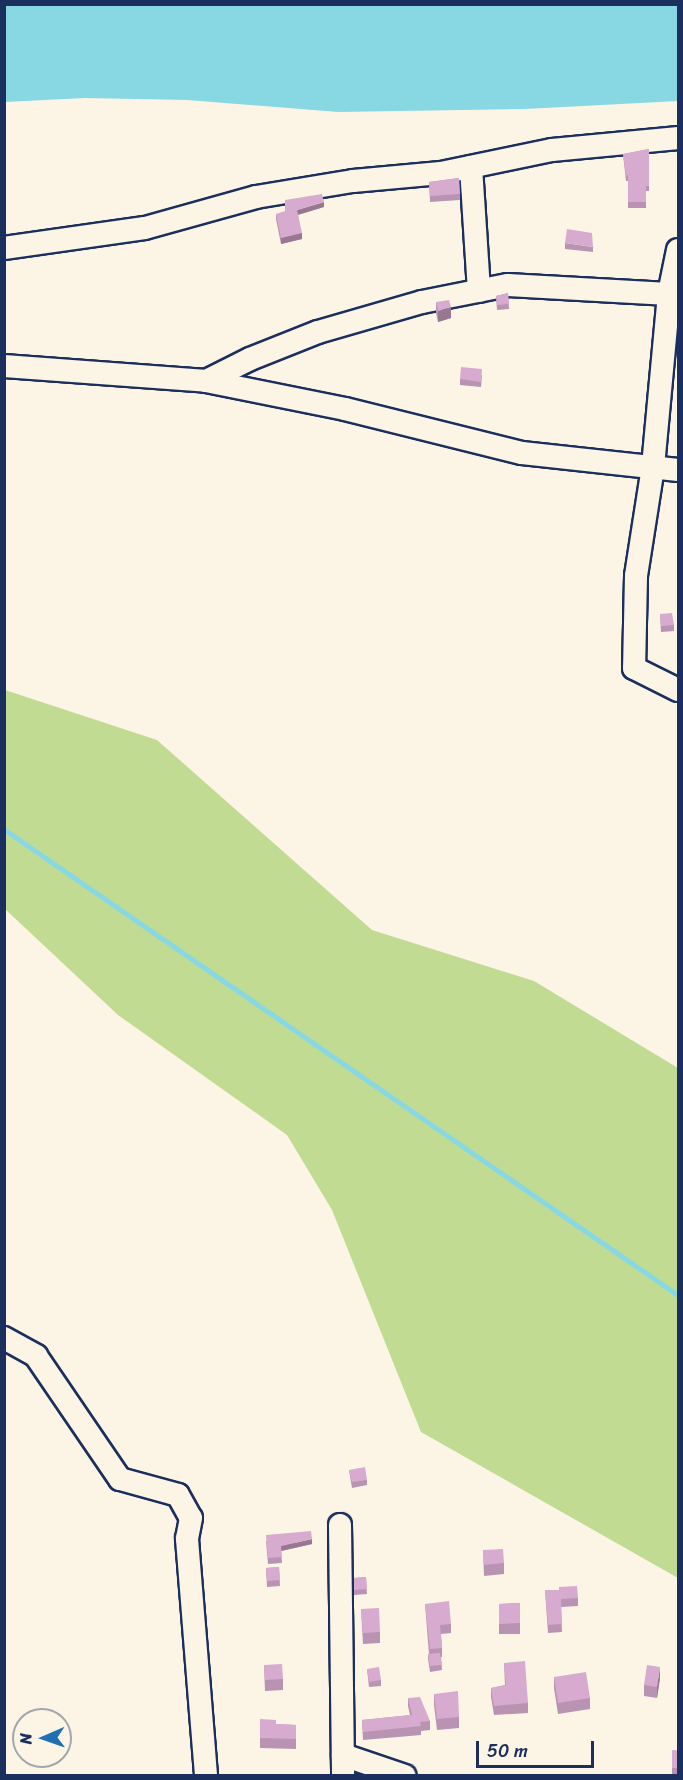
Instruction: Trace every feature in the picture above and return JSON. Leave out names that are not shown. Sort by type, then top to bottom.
[{"type":"street","points":[[4,248],[144,228],[255,196],[353,181],[441,173],[552,150],[678,138]]},
{"type":"street","points":[[471,167],[479,291]]},
{"type":"street","points":[[678,250],[669,294],[670,371],[636,576],[634,668],[678,690]]},
{"type":"street","points":[[206,381],[250,359],[318,332],[422,302],[508,285],[669,294]]},
{"type":"street","points":[[4,366],[206,381],[345,409],[522,453],[678,470]]},
{"type":"street","points":[[4,1338],[36,1356],[120,1479],[178,1495],[191,1518],[187,1539],[206,1776]]},
{"type":"street","points":[[340,1526],[343,1765],[405,1776]]},
{"type":"green space","points":[[5,690],[157,740],[372,930],[534,981],[678,1068],[678,1578],[421,1432],[332,1210],[287,1135],[118,1015],[5,909]]},
{"type":"water","points":[[5,4],[678,5],[678,101],[525,109],[338,112],[187,100],[85,98],[5,102]]},
{"type":"building","points":[[649,149],[649,186],[646,186],[646,202],[628,202],[628,175],[626,176],[623,154]]},
{"type":"building","points":[[459,178],[460,194],[430,196],[429,182]]},
{"type":"building","points":[[322,194],[324,202],[297,210],[302,233],[281,238],[276,214],[285,211],[285,200]]},
{"type":"building","points":[[567,229],[592,233],[593,247],[565,243]]},
{"type":"building","points":[[508,293],[509,304],[497,305],[496,296]]},
{"type":"building","points":[[449,300],[451,307],[438,311],[436,302]]},
{"type":"building","points":[[461,367],[482,369],[481,382],[460,379]]},
{"type":"building","points":[[672,613],[674,625],[661,626],[660,614]]},
{"type":"building","points":[[365,1467],[367,1480],[352,1482],[349,1470]]},
{"type":"building","points":[[311,1531],[312,1539],[281,1546],[282,1557],[268,1558],[266,1535]]},
{"type":"building","points":[[503,1549],[504,1563],[484,1565],[483,1550]]},
{"type":"building","points":[[279,1567],[280,1580],[267,1581],[266,1568]]},
{"type":"building","points":[[366,1577],[367,1589],[354,1590],[354,1578]]},
{"type":"building","points":[[577,1586],[578,1598],[561,1599],[562,1624],[548,1625],[545,1590]]},
{"type":"building","points":[[449,1601],[451,1624],[440,1625],[442,1648],[430,1649],[425,1604]]},
{"type":"building","points":[[520,1603],[520,1623],[499,1624],[499,1604]]},
{"type":"building","points":[[379,1608],[380,1632],[363,1633],[361,1609]]},
{"type":"building","points":[[440,1653],[442,1665],[430,1666],[428,1654]]},
{"type":"building","points":[[525,1661],[528,1703],[494,1706],[491,1688],[506,1685],[504,1663]]},
{"type":"building","points":[[282,1664],[283,1679],[265,1680],[264,1665]]},
{"type":"building","points":[[647,1665],[660,1667],[657,1687],[644,1685]]},
{"type":"building","points":[[379,1667],[381,1680],[369,1682],[367,1669]]},
{"type":"building","points":[[586,1672],[590,1698],[558,1703],[554,1677]]},
{"type":"building","points":[[458,1691],[459,1717],[437,1719],[434,1694]]},
{"type":"building","points":[[420,1697],[430,1721],[420,1722],[421,1726],[363,1732],[362,1720],[412,1715],[408,1698]]},
{"type":"building","points":[[260,1719],[276,1720],[276,1724],[296,1725],[296,1739],[260,1738]]},
{"type":"building","points":[[672,1750],[678,1751],[678,1768],[672,1768]]},
{"type":"waterway","points":[[4,829],[678,1295]]}]
